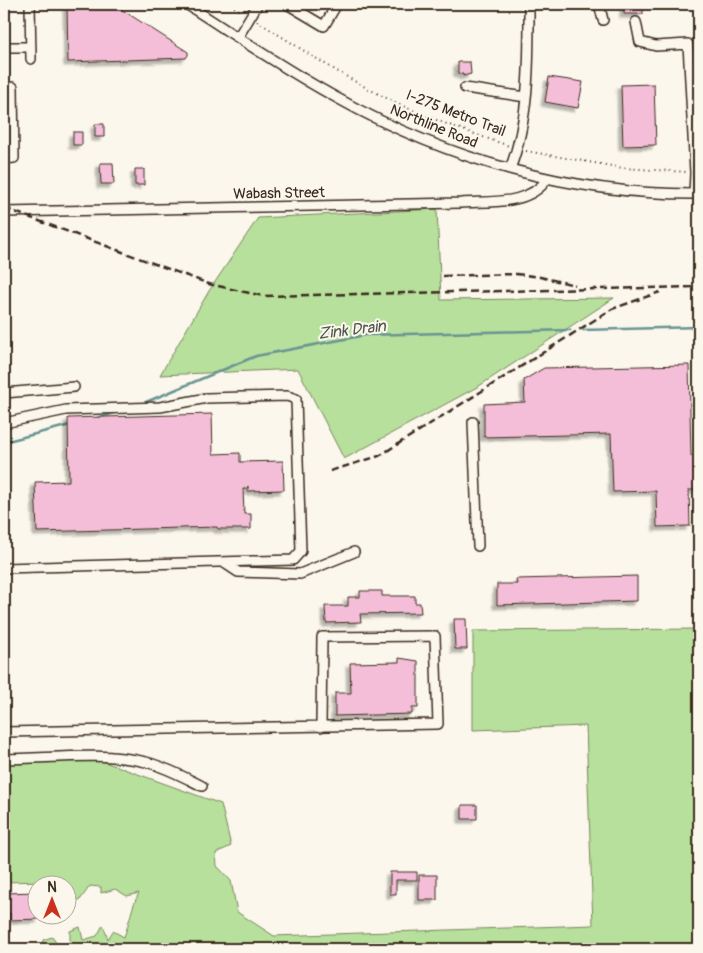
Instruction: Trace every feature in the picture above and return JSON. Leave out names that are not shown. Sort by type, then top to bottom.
[{"type":"street","points":[[30,4],[31,59]]},
{"type":"street","name":"Northline Road","points":[[186,4],[314,85],[363,112],[440,146],[510,169],[548,179],[624,191],[696,194]]},
{"type":"street","points":[[238,37],[258,4]]},
{"type":"street","points":[[287,4],[300,8],[324,26],[338,4]]},
{"type":"street","points":[[510,169],[518,149],[529,76],[529,4]]},
{"type":"street","points":[[599,4],[603,20]]},
{"type":"street","points":[[636,22],[640,42],[656,46],[688,44],[696,194]]},
{"type":"street","points":[[4,46],[31,47]]},
{"type":"street","points":[[4,159],[14,158],[13,87]]},
{"type":"street","points":[[465,88],[526,97]]},
{"type":"street","name":"Wabash Street","points":[[4,212],[461,203],[516,200],[532,194],[542,187],[548,179]]},
{"type":"street","points":[[4,392],[74,387]]},
{"type":"street","points":[[4,423],[66,410],[160,407],[207,398],[287,396],[296,400],[301,551],[293,560],[4,568]]},
{"type":"street","points":[[473,422],[478,546]]},
{"type":"street","points":[[223,562],[238,572],[300,574],[354,552]]},
{"type":"street","points":[[4,732],[321,727],[438,724],[435,636],[322,637],[321,727]]},
{"type":"street","points":[[4,759],[103,756],[122,758],[146,762],[171,771],[202,786]]},
{"type":"path","name":"I-275 Metro Trail","points":[[230,4],[346,76],[398,104],[454,128],[518,149],[624,168],[695,172]]},
{"type":"green space","points":[[437,209],[441,300],[614,298],[479,386],[344,459],[298,369],[160,375],[209,291],[258,218]]},
{"type":"green space","points":[[699,629],[699,949],[26,949],[33,945],[42,948],[43,940],[52,937],[57,944],[70,943],[70,931],[80,927],[83,940],[97,936],[103,925],[108,939],[113,931],[124,937],[139,893],[127,896],[115,889],[101,893],[101,887],[90,886],[80,900],[78,900],[78,876],[28,876],[28,881],[4,882],[4,763],[99,760],[221,804],[231,846],[216,853],[217,866],[231,881],[237,912],[274,936],[593,925],[586,726],[473,730],[473,631]]},
{"type":"building","points":[[67,4],[113,4],[188,52],[188,55],[186,58],[68,62]]},
{"type":"building","points":[[624,4],[643,4],[643,14],[624,14]]},
{"type":"building","points":[[458,62],[470,62],[471,74],[463,76],[463,74],[458,74]]},
{"type":"building","points":[[549,77],[583,82],[578,108],[545,102]]},
{"type":"building","points":[[4,82],[11,82],[12,125],[4,125]]},
{"type":"building","points":[[654,84],[656,145],[623,146],[621,85]]},
{"type":"building","points":[[95,124],[104,124],[104,137],[95,137]]},
{"type":"building","points":[[73,132],[82,132],[82,145],[73,145]]},
{"type":"building","points":[[100,163],[113,163],[114,184],[101,184]]},
{"type":"building","points":[[135,169],[144,169],[144,185],[135,185]]},
{"type":"building","points":[[689,365],[691,456],[699,456],[699,473],[696,473],[697,490],[689,490],[690,526],[657,527],[656,491],[613,492],[611,434],[484,437],[484,404],[525,402],[524,380],[544,368]]},
{"type":"building","points":[[212,414],[213,454],[240,453],[240,462],[283,461],[284,490],[248,491],[248,486],[247,489],[243,489],[244,514],[251,514],[251,529],[218,529],[217,527],[37,532],[35,482],[69,481],[68,418]]},
{"type":"building","points":[[637,576],[637,601],[497,605],[497,584],[517,584],[516,579]]},
{"type":"building","points":[[360,591],[382,591],[382,596],[415,596],[415,603],[420,603],[421,613],[360,614],[361,622],[326,623],[325,606],[348,606],[348,597],[360,597]]},
{"type":"building","points":[[454,619],[466,619],[467,649],[455,649]]},
{"type":"building","points":[[399,658],[418,661],[418,708],[412,708],[412,714],[335,716],[335,693],[351,693],[350,663],[399,662]]},
{"type":"building","points":[[462,805],[477,805],[477,819],[462,819]]},
{"type":"building","points":[[390,872],[417,872],[417,880],[396,880],[396,894],[390,894]]},
{"type":"building","points":[[419,875],[437,875],[437,900],[419,900]]},
{"type":"building","points":[[28,892],[28,919],[10,920],[10,913],[4,913],[4,893]]},
{"type":"waterway","name":"Zink Drain","points":[[583,330],[699,327]]},
{"type":"waterway","name":"Zink Drain","points":[[146,402],[256,356],[366,335],[570,330]]},
{"type":"waterway","name":"Zink Drain","points":[[97,418],[118,412]]},
{"type":"waterway","name":"Zink Drain","points":[[4,442],[70,425]]},
{"type":"railway","points":[[4,208],[209,284],[263,296],[699,287]]},
{"type":"railway","points":[[443,276],[516,274],[575,285]]},
{"type":"railway","points":[[330,471],[379,456],[612,309],[660,292]]}]
